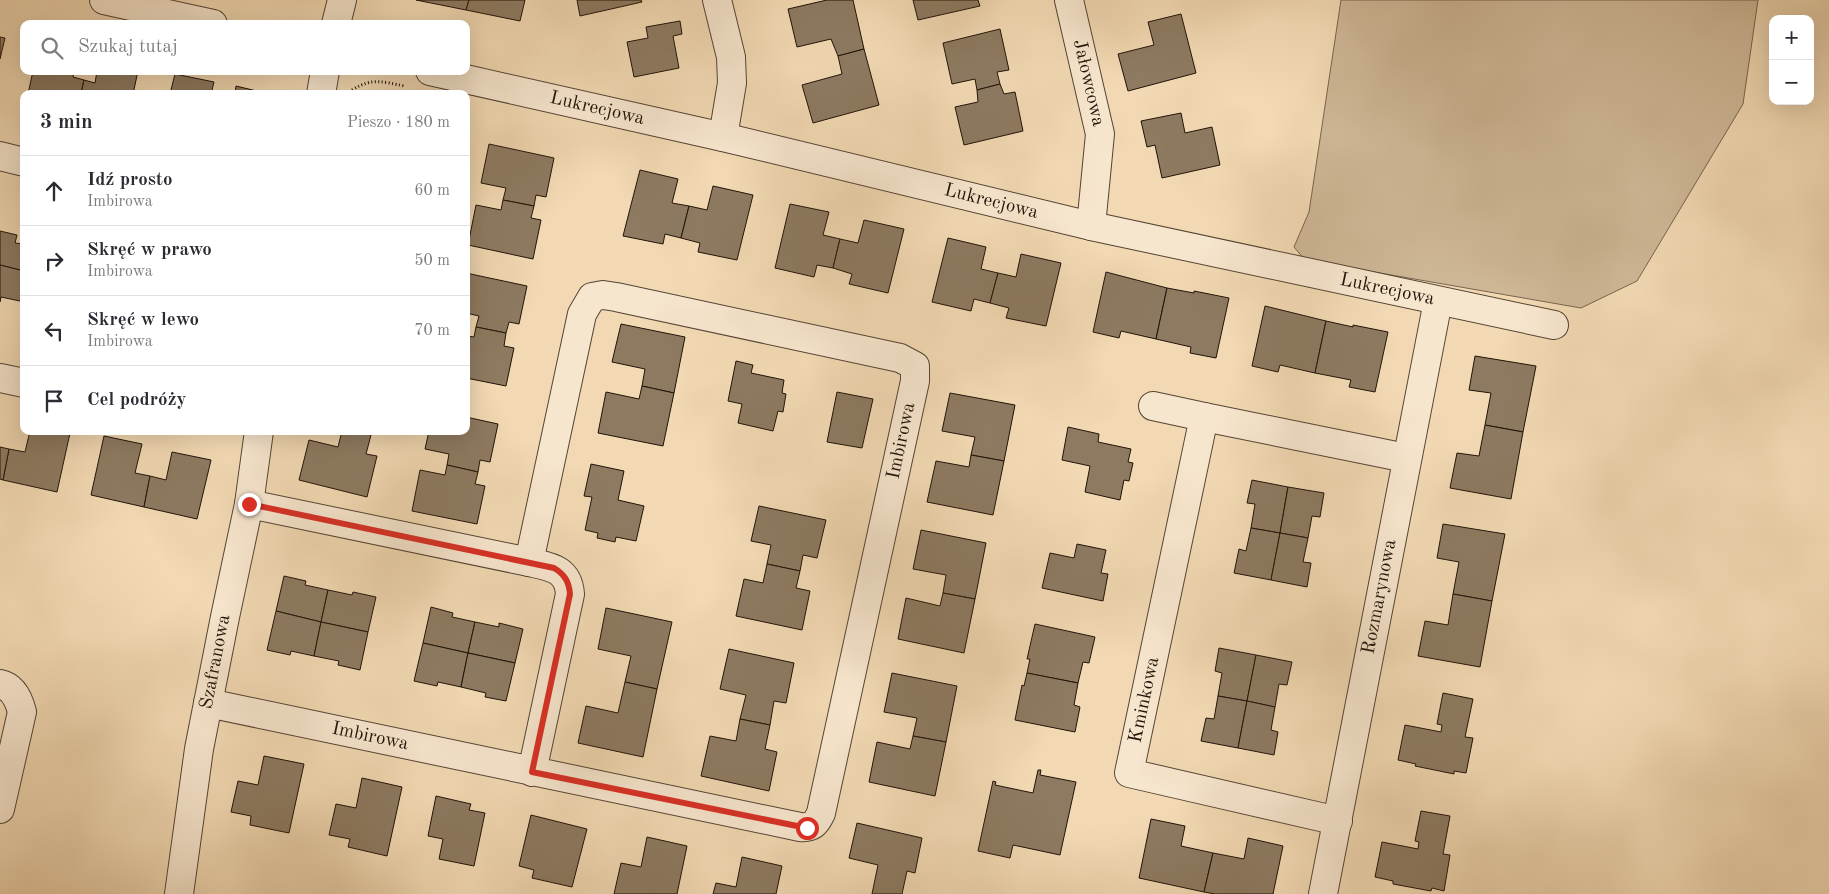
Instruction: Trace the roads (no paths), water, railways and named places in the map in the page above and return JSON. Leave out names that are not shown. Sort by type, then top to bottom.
[{"type":"street","points":[[104,0],[195,20]]},
{"type":"street","points":[[337,20],[342,0]]},
{"type":"street","points":[[717,0],[731,56],[732,83],[723,137]]},
{"type":"street","name":"Jałowcowa","points":[[1068,0],[1100,134],[1091,226]]},
{"type":"street","points":[[322,90],[324,75]]},
{"type":"street","name":"Lukrecjowa","points":[[421,79],[723,137],[1091,226],[1554,325]]},
{"type":"street","points":[[0,156],[20,161]]},
{"type":"street","name":"Imbirowa","points":[[208,703],[800,827],[807,828],[814,825],[821,813],[913,391],[916,373],[915,366],[900,358],[616,296],[603,295],[592,297],[582,314],[529,562]]},
{"type":"street","name":"Rozmarynowa","points":[[1324,894],[1406,458],[1438,301]]},
{"type":"street","points":[[0,378],[20,382]]},
{"type":"street","points":[[1153,406],[1406,458]]},
{"type":"street","name":"Kminkowa","points":[[1204,417],[1129,773],[1338,820]]},
{"type":"street","name":"Szafranowa","points":[[179,894],[199,749],[249,504],[255,435]]},
{"type":"street","points":[[249,504],[529,562],[554,568],[561,572],[570,585],[570,594],[532,772]]},
{"type":"street","points":[[0,684],[12,691],[19,699],[22,712],[0,809]]}]
